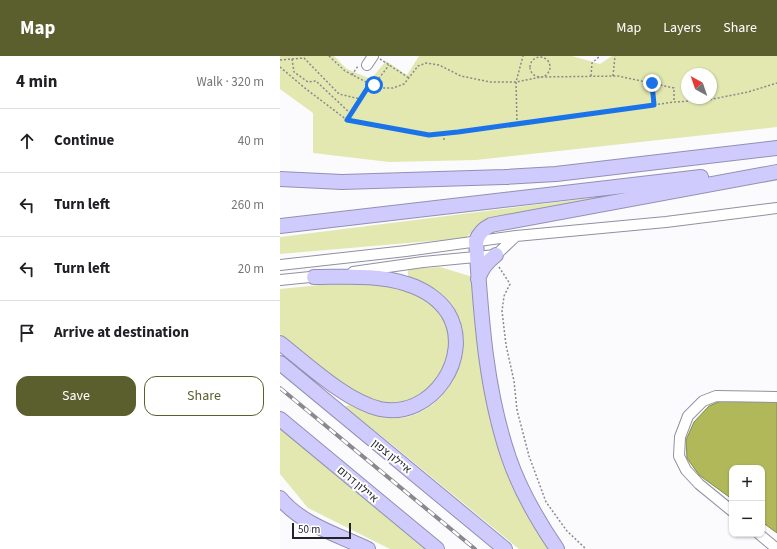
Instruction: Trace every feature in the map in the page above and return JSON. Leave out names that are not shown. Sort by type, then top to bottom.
[{"type":"highway","points":[[280,179],[342,182],[556,174],[775,148]]},
{"type":"highway","points":[[280,226],[777,168]]},
{"type":"highway","points":[[557,549],[541,525],[522,488],[502,435],[488,372],[478,279],[476,241],[478,235],[491,225],[777,172]]},
{"type":"highway","points":[[478,279],[481,270],[487,262],[496,255]]},
{"type":"highway","points":[[280,343],[342,391],[362,403],[381,409],[406,409],[418,404],[436,392],[448,373],[455,350],[454,331],[448,313],[430,295],[408,284],[387,279],[368,277],[314,277]]},
{"type":"highway","name":"איילון צפון","points":[[280,363],[505,549]]},
{"type":"highway","name":"איילון דרום","points":[[280,419],[437,549]]},
{"type":"highway","points":[[280,498],[286,506],[309,522],[368,549]]},
{"type":"street","points":[[367,65],[374,56]]},
{"type":"street","points":[[280,264],[406,251],[516,236],[666,222],[777,208]]},
{"type":"street","points":[[280,280],[314,277],[423,262],[496,255],[516,236]]},
{"type":"street","points":[[729,509],[690,475],[679,456],[680,437],[688,416],[703,401],[716,396],[777,397]]},
{"type":"street","points":[[763,537],[777,549]]},
{"type":"path","points":[[329,56],[345,71],[370,84],[382,88],[393,88],[404,84],[418,66],[426,63],[439,65],[461,76],[490,82],[516,82],[541,77],[549,72],[549,63],[547,60],[542,57],[535,58],[532,56]]},
{"type":"path","points":[[374,56],[409,78]]},
{"type":"path","points":[[517,124],[516,82],[523,56]]},
{"type":"path","points":[[590,76],[592,63],[600,56]]},
{"type":"path","points":[[613,76],[615,56]]},
{"type":"path","points":[[280,60],[304,58],[339,94],[360,99]]},
{"type":"path","points":[[535,58],[530,64],[530,70],[534,76],[613,76],[652,83],[674,88],[674,102]]},
{"type":"path","points":[[292,59],[294,72],[308,82],[316,81],[351,114]]},
{"type":"path","points":[[374,85],[389,65]]},
{"type":"path","points":[[280,67],[347,120],[429,135],[674,102],[708,100],[748,92],[777,83]]},
{"type":"path","points":[[652,83],[654,105]]},
{"type":"path","points":[[347,120],[370,84]]},
{"type":"path","points":[[444,134],[444,140]]},
{"type":"path","points":[[496,255],[499,267],[510,284],[504,296],[502,311],[506,345],[514,381],[517,410],[529,456],[546,502],[567,531],[586,549]]},
{"type":"shaded area","points":[[280,56],[334,56],[347,69],[371,79],[386,61],[407,75],[419,56],[572,56],[600,64],[612,56],[777,56],[777,127],[476,160],[389,162],[313,153],[313,113],[280,89]]},
{"type":"shaded area","points":[[630,193],[482,223],[466,238],[280,254],[280,237]]},
{"type":"shaded area","points":[[440,267],[473,277],[501,456],[522,504],[549,549],[519,549],[344,407],[349,405],[377,416],[392,418],[407,417],[414,415],[432,405],[450,386],[457,374],[461,361],[463,335],[461,321],[451,303],[441,293],[429,285],[408,278],[408,269]]},
{"type":"shaded area","points":[[339,283],[387,285],[421,296],[439,310],[448,327],[450,340],[448,358],[440,376],[419,398],[399,405],[372,401],[351,390],[280,334],[280,289]]},
{"type":"shaded area","points":[[723,400],[777,402],[777,533],[765,524],[765,465],[729,465],[729,497],[699,475],[687,458],[686,440],[694,422],[709,406]]},
{"type":"shaded area","points":[[280,427],[429,549],[390,549],[308,508],[280,474]]},
{"type":"railway","points":[[280,388],[475,549]]},
{"type":"route","points":[[374,85],[370,84],[347,120],[429,135],[654,105],[652,83]]}]
